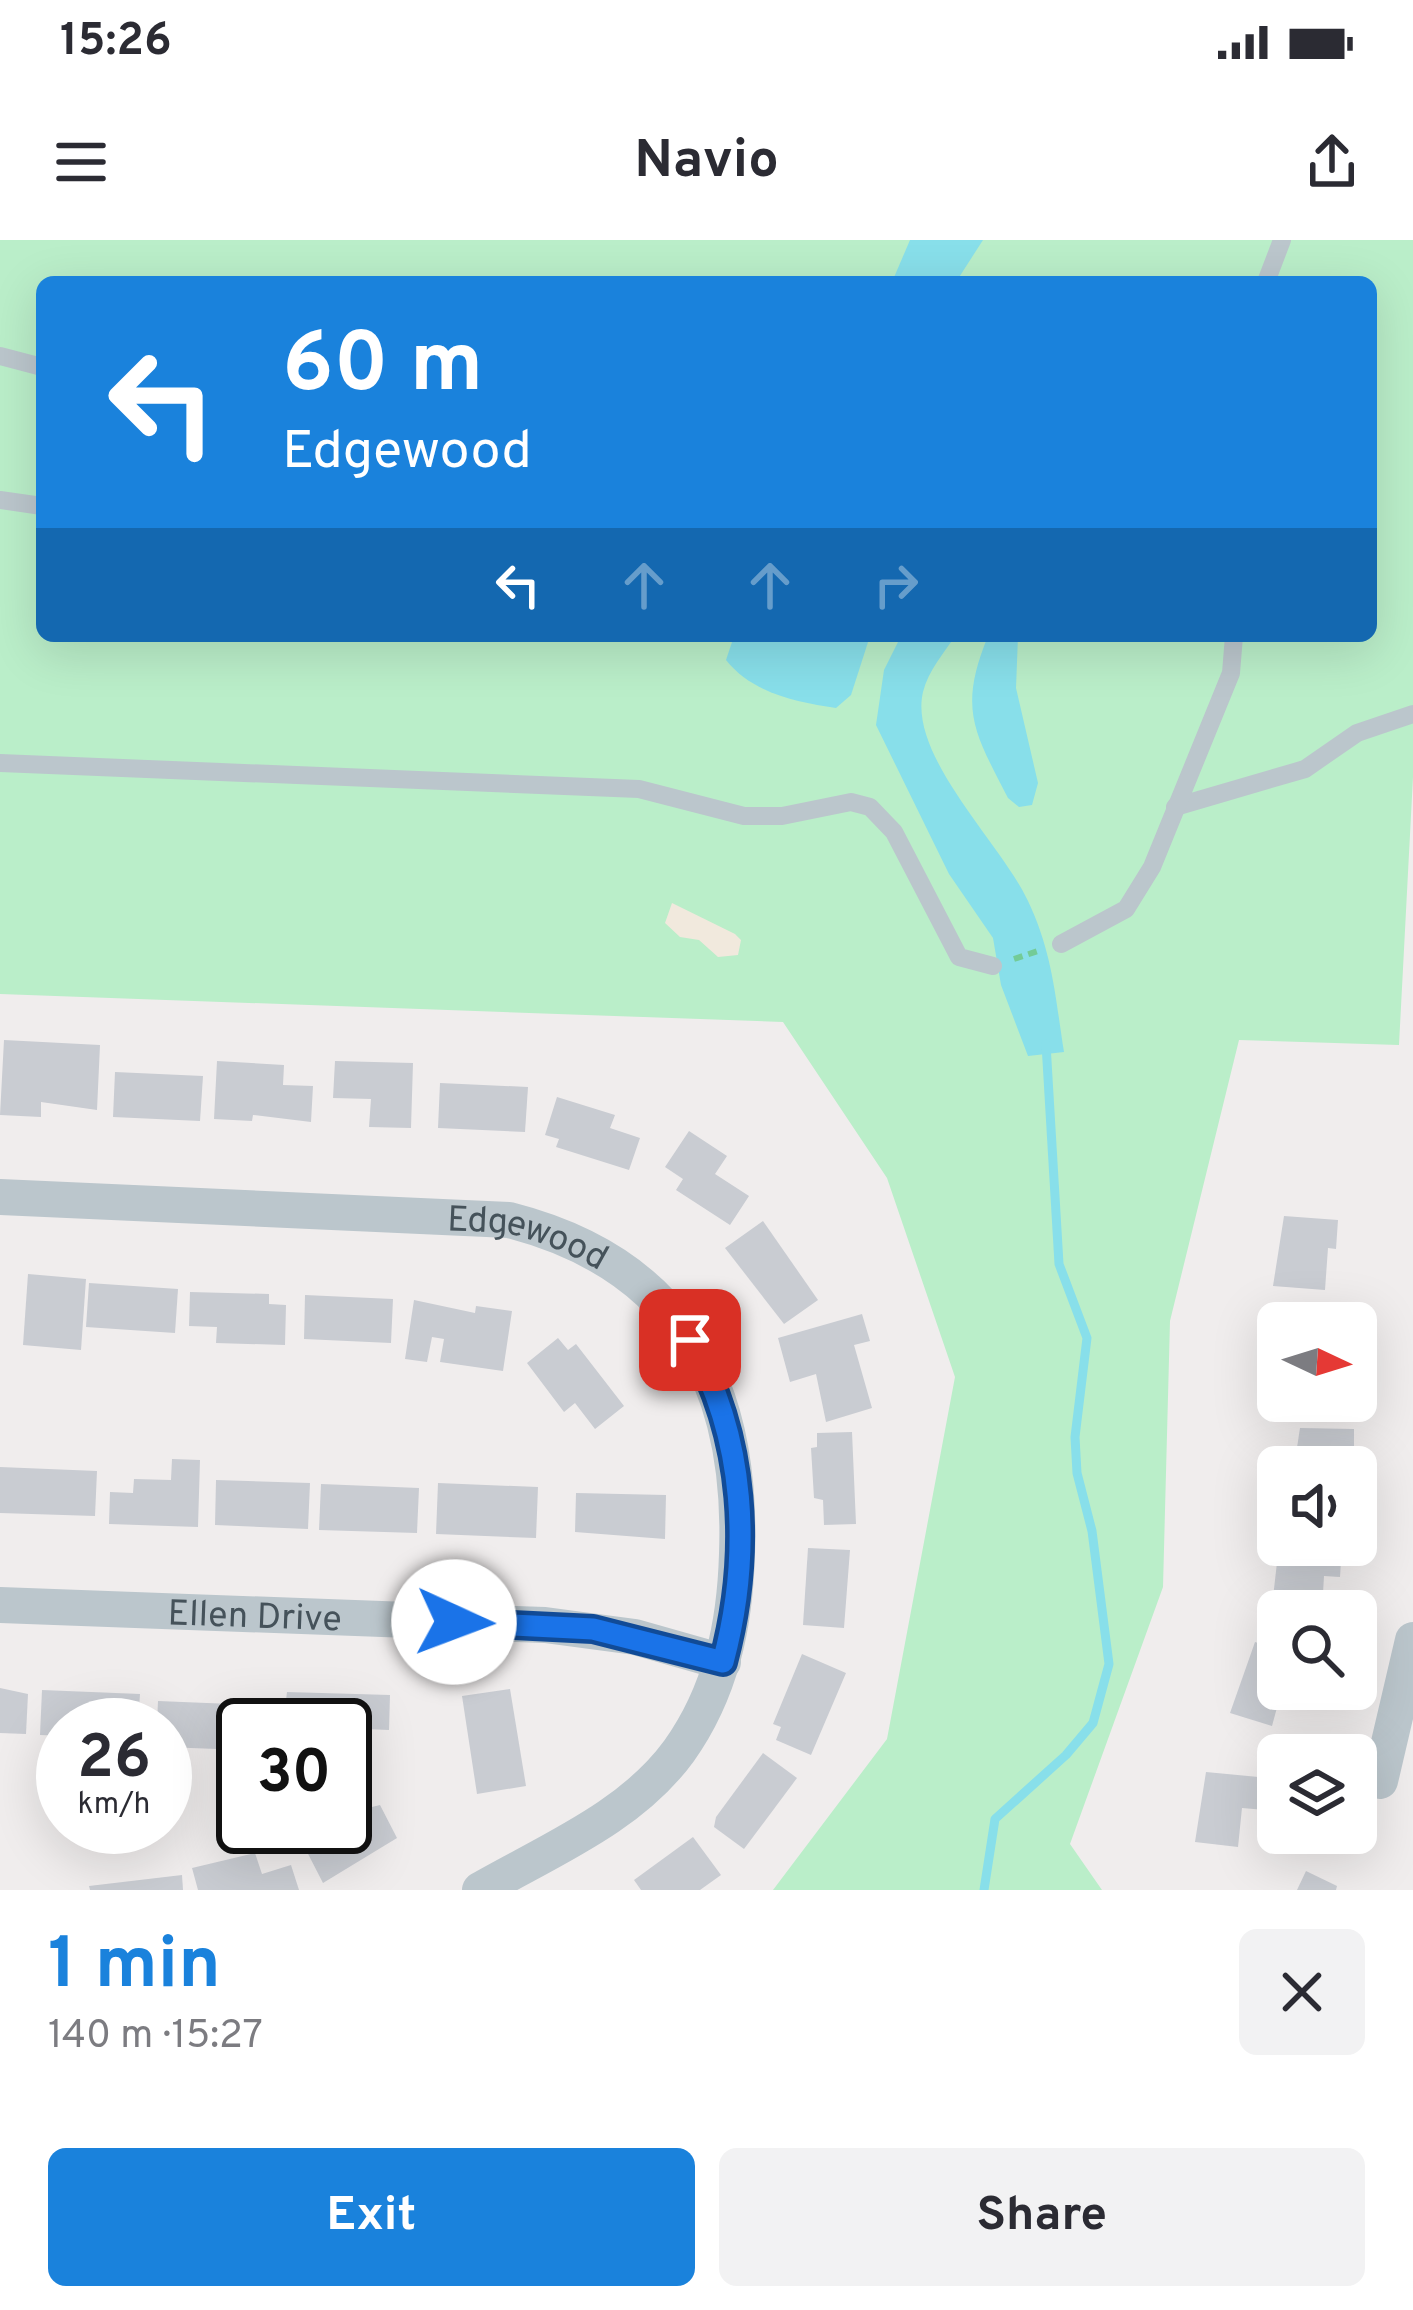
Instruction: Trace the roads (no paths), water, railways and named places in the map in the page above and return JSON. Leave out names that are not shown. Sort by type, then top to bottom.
[{"type":"street","name":"Edgewood","points":[[0,1197],[509,1220],[572,1241],[605,1259],[640,1284],[690,1340],[725,1412],[739,1502],[734,1619],[723,1662],[681,1748],[632,1803],[480,1890]]},
{"type":"street","name":"Ellen Drive","points":[[0,1605],[561,1626],[635,1637],[723,1662]]},
{"type":"street","points":[[1379,1781],[1413,1640]]},
{"type":"lane","points":[[1268,276],[1282,240]]},
{"type":"lane","points":[[0,356],[36,365]]},
{"type":"lane","points":[[0,500],[36,505]]},
{"type":"lane","points":[[1061,944],[1126,909],[1152,867],[1232,673],[1234,642]]},
{"type":"lane","points":[[1175,807],[1305,770],[1357,733],[1413,713]]},
{"type":"lane","points":[[0,763],[639,789],[744,816],[782,815],[851,802],[870,807],[893,832],[959,957],[993,966]]},
{"type":"water","points":[[910,240],[983,240],[960,276],[895,276]]},
{"type":"water","points":[[732,642],[868,642],[851,695],[836,708],[762,688],[726,660]]},
{"type":"water","points":[[898,642],[951,642],[923,692],[922,717],[929,744],[1028,901],[1052,975],[1064,1052],[1028,1056],[1001,985],[993,938],[949,874],[876,725],[884,670]]},
{"type":"water","points":[[986,642],[1018,642],[1016,688],[1038,783],[1032,805],[1019,807],[1008,798],[979,737],[972,702]]},
{"type":"waterway","points":[[984,1890],[995,1819],[1066,1755],[1093,1723],[1109,1664],[1092,1531],[1077,1473],[1075,1437],[1087,1338],[1059,1264],[1046,1044]]}]
